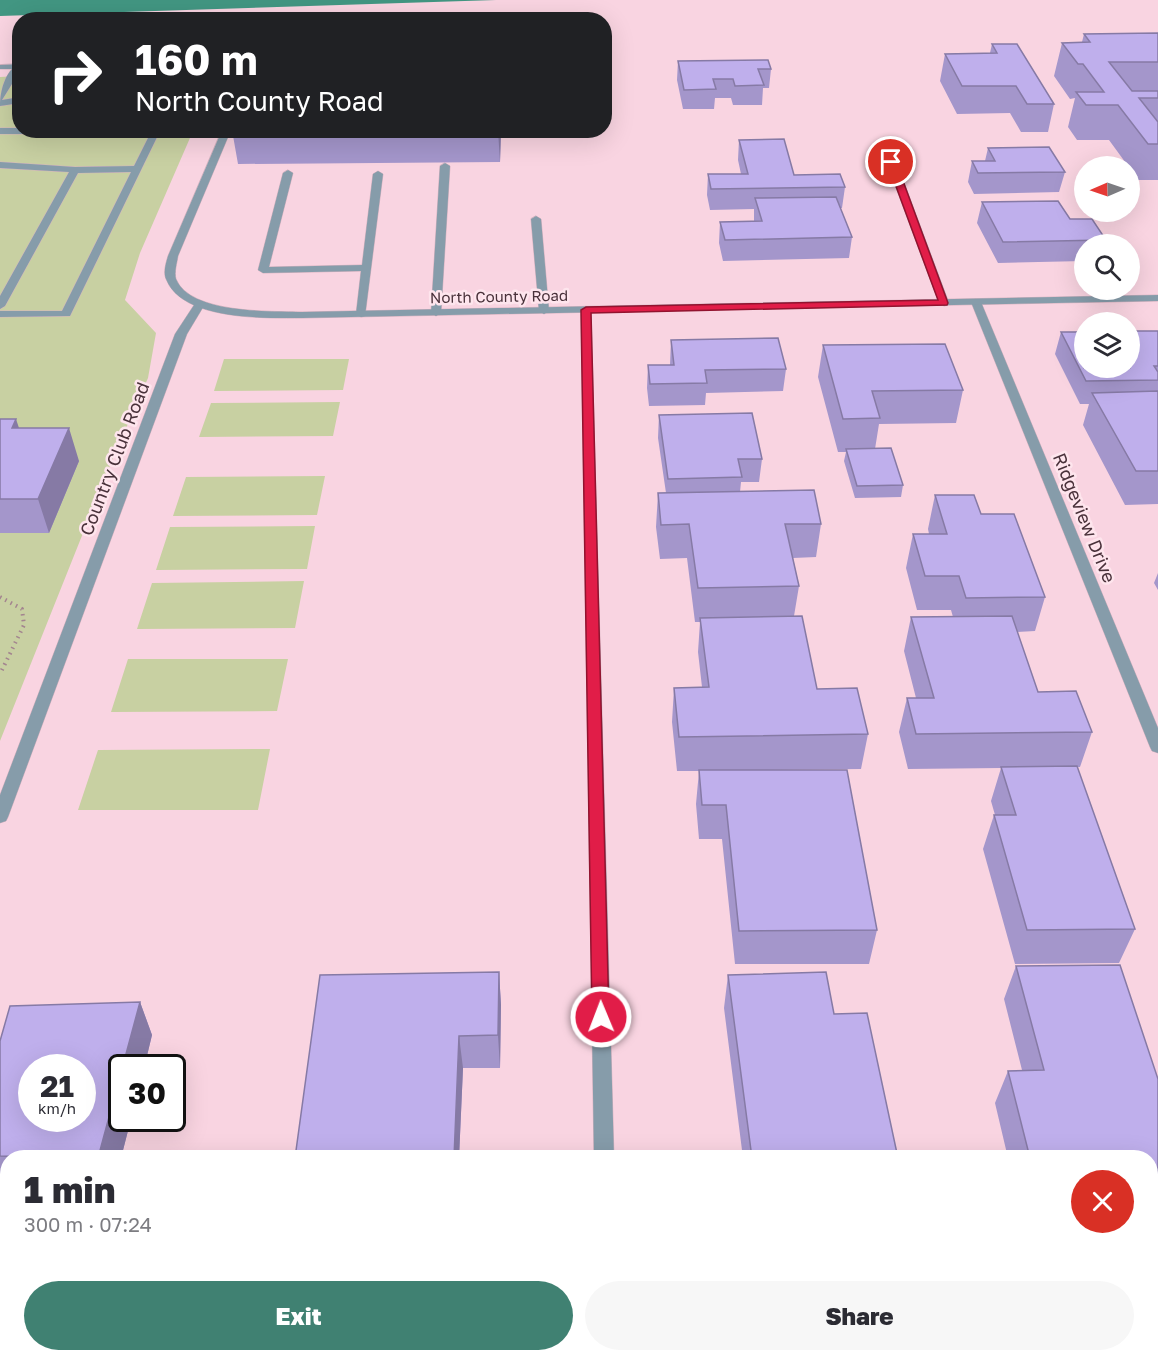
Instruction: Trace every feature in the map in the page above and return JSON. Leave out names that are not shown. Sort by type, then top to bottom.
[{"type":"street","points":[[0,99],[12,78]]},
{"type":"street","points":[[0,314],[66,314],[152,138]]},
{"type":"street","points":[[200,304],[177,289],[171,279],[170,270],[173,256],[224,138]]},
{"type":"street","points":[[884,142],[944,303]]},
{"type":"street","points":[[0,165],[75,170],[137,169]]},
{"type":"street","points":[[436,313],[445,166]]},
{"type":"street","points":[[0,306],[75,170]]},
{"type":"street","points":[[288,173],[263,270],[366,268]]},
{"type":"street","points":[[361,314],[378,174]]},
{"type":"street","points":[[536,219],[544,311]]},
{"type":"street","name":"North County Road","points":[[200,304],[221,309],[274,315],[1158,298]]},
{"type":"street","name":"Ridgeview Drive","points":[[976,302],[1158,747]]},
{"type":"street","name":"Country Club Road","points":[[0,817],[181,334],[200,304]]},
{"type":"street","points":[[586,310],[604,1150]]},
{"type":"path","points":[[0,597],[22,609],[24,617],[24,625],[0,674]]},
{"type":"shaded area","points":[[0,0],[496,0],[124,12],[12,12],[12,16],[0,16]]},
{"type":"shaded area","points":[[12,76],[12,138],[190,138],[140,253],[125,300],[156,333],[148,378],[113,458],[0,741],[0,77]]},
{"type":"shaded area","points":[[224,359],[349,359],[343,390],[214,391]]},
{"type":"shaded area","points":[[340,402],[333,436],[199,437],[211,403]]},
{"type":"shaded area","points":[[325,476],[317,515],[173,516],[186,477]]},
{"type":"shaded area","points":[[315,526],[307,569],[156,570],[170,527]]},
{"type":"shaded area","points":[[304,581],[295,628],[137,629],[152,583]]},
{"type":"shaded area","points":[[128,659],[288,659],[277,711],[111,712]]},
{"type":"shaded area","points":[[270,749],[258,810],[78,810],[98,750]]},
{"type":"building","points":[[1158,33],[1158,62],[1109,62],[1132,91],[1158,91],[1158,98],[1139,98],[1158,122],[1158,144],[1148,144],[1118,105],[1086,105],[1076,92],[1104,92],[1083,64],[1078,64],[1062,43],[1090,42],[1084,34]]},
{"type":"building","points":[[992,44],[1017,44],[1054,104],[1027,104],[1016,86],[962,86],[945,54],[997,53]]},
{"type":"building","points":[[768,60],[771,69],[758,69],[764,85],[735,86],[733,79],[713,79],[716,89],[684,90],[678,61]]},
{"type":"building","points":[[784,139],[794,175],[840,174],[845,187],[711,189],[708,174],[748,174],[739,140]]},
{"type":"building","points":[[1049,147],[1065,172],[978,173],[972,161],[995,161],[988,148]]},
{"type":"building","points":[[836,197],[852,237],[725,240],[720,222],[762,221],[755,198]]},
{"type":"building","points":[[1058,201],[1070,219],[1074,219],[1074,222],[1094,222],[1102,234],[1074,234],[1074,241],[1003,242],[982,202]]},
{"type":"building","points":[[1140,331],[1158,331],[1158,366],[1154,366],[1158,372],[1158,380],[1086,381],[1084,378],[1140,378]]},
{"type":"building","points":[[1061,332],[1074,332],[1074,357]]},
{"type":"building","points":[[778,338],[786,369],[705,370],[707,383],[650,384],[648,365],[674,365],[671,340]]},
{"type":"building","points":[[945,344],[963,390],[872,391],[880,418],[843,419],[823,345]]},
{"type":"building","points":[[1158,391],[1158,471],[1136,471],[1092,393]]},
{"type":"building","points":[[752,413],[762,459],[738,459],[742,477],[668,479],[659,415]]},
{"type":"building","points":[[0,419],[16,419],[12,428],[69,428],[38,499],[0,499]]},
{"type":"building","points":[[891,448],[903,485],[857,486],[846,449]]},
{"type":"building","points":[[814,490],[821,524],[785,524],[799,586],[698,588],[689,524],[661,525],[658,493]]},
{"type":"building","points":[[935,495],[974,495],[981,514],[1014,514],[1045,597],[966,598],[959,576],[925,576],[913,534],[947,534]]},
{"type":"building","points":[[802,616],[817,689],[857,688],[868,734],[679,737],[674,688],[709,687],[700,618]]},
{"type":"building","points":[[1012,616],[1038,692],[1076,691],[1092,732],[916,734],[907,698],[934,698],[911,617]]},
{"type":"building","points":[[1077,766],[1135,929],[1027,930],[994,815],[1016,815],[1001,767]]},
{"type":"building","points":[[699,770],[847,770],[877,930],[739,931],[726,805],[702,805]]},
{"type":"building","points":[[1120,965],[1158,1079],[1158,1150],[1028,1150],[1008,1071],[1044,1070],[1016,966]]},
{"type":"building","points":[[499,972],[498,1035],[459,1036],[454,1150],[296,1150],[320,975]]},
{"type":"building","points":[[826,972],[834,1014],[867,1013],[896,1150],[751,1150],[728,975]]},
{"type":"building","points":[[140,1002],[126,1054],[108,1054],[108,1121],[100,1150],[0,1150],[0,1041],[10,1006]]},
{"type":"route","points":[[601,1017],[586,310],[944,303],[891,162]]}]
